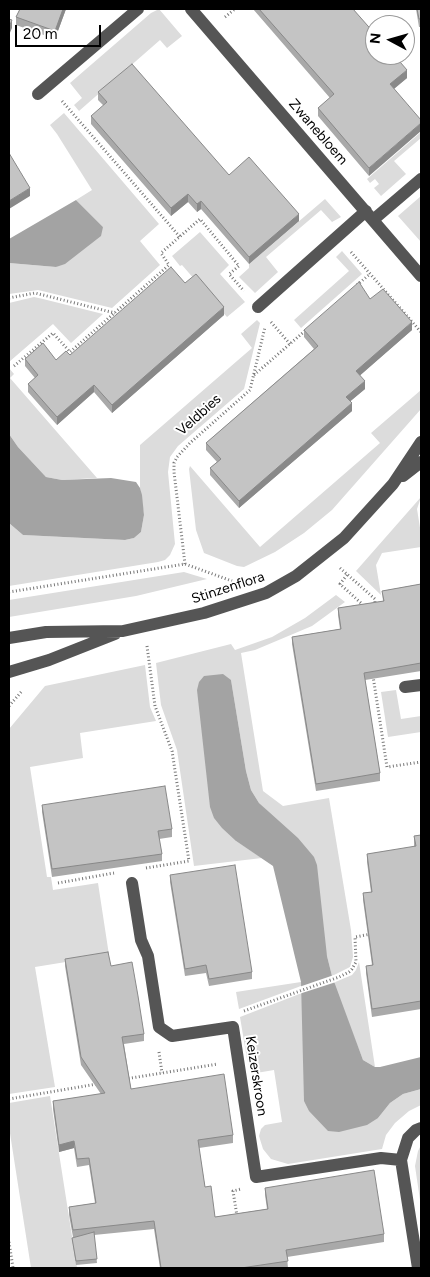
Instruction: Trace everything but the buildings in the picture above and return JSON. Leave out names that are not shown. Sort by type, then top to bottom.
[{"type":"street","points":[[38,94],[138,9]]},
{"type":"street","name":"Zwanebloem","points":[[191,9],[421,276]]},
{"type":"street","points":[[258,307],[338,236],[421,179]]},
{"type":"street","name":"Stinzenflora","points":[[9,638],[46,632],[123,631],[204,613],[266,594],[296,576],[325,555],[365,516],[393,484],[421,442]]},
{"type":"street","name":"Stinzenflora","points":[[393,484],[421,462]]},
{"type":"street","name":"Stinzenflora","points":[[9,672],[49,660],[123,631]]},
{"type":"street","points":[[405,687],[421,685]]},
{"type":"street","name":"Keizerskroon","points":[[131,877],[141,940],[148,956],[159,1027],[172,1036],[233,1027],[256,1177]]},
{"type":"street","points":[[418,1268],[401,1160],[408,1138],[421,1128]]},
{"type":"street","points":[[256,1177],[381,1158],[401,1160]]},
{"type":"path","points":[[48,85],[180,237]]},
{"type":"path","points":[[14,366],[53,333],[70,352],[170,265],[161,253],[200,220],[239,266],[229,274],[258,307]]},
{"type":"path","points":[[338,236],[421,332]]},
{"type":"path","points":[[356,286],[370,274]]},
{"type":"path","points":[[9,298],[35,293],[115,313]]},
{"type":"path","name":"Veldbies","points":[[185,564],[174,463],[190,443],[250,390],[267,318],[290,344]]},
{"type":"path","points":[[254,374],[312,325]]},
{"type":"path","points":[[325,555],[374,599],[376,609]]},
{"type":"path","points":[[9,592],[185,564],[266,594]]},
{"type":"path","points":[[347,574],[340,584],[362,604],[363,613]]},
{"type":"path","points":[[58,883],[131,877],[189,861],[172,751],[155,706],[144,627]]},
{"type":"path","points":[[372,667],[387,767],[421,762]]},
{"type":"path","points":[[375,685],[395,682],[405,687]]},
{"type":"path","points":[[233,1027],[239,1012],[339,978],[349,972],[354,966],[356,957],[355,937],[374,934]]},
{"type":"path","points":[[123,1080],[238,1061]]},
{"type":"path","points":[[9,1099],[104,1083]]},
{"type":"path","points":[[238,1220],[233,1191],[249,1188],[256,1177]]},
{"type":"path","points":[[9,1242],[13,1268]]},
{"type":"shaded area","points":[[159,9],[182,36],[167,48],[160,40],[79,111],[74,105],[82,98],[70,83],[151,13]]},
{"type":"shaded area","points":[[64,113],[159,224],[140,241],[160,265],[112,308],[38,290],[9,294],[9,263],[56,267],[103,227],[76,200],[92,190],[50,125]]},
{"type":"shaded area","points":[[421,132],[421,138],[394,161],[406,174],[381,196],[374,188],[379,184],[375,179],[370,183],[367,179]]},
{"type":"shaded area","points":[[421,196],[421,242],[398,216]]},
{"type":"shaded area","points":[[325,199],[341,217],[332,222],[321,210],[266,257],[278,272],[255,293],[239,277],[249,268],[249,264]]},
{"type":"shaded area","points":[[76,200],[103,227],[101,236],[65,264],[56,267],[9,263],[9,239]]},
{"type":"shaded area","points":[[200,232],[229,265],[220,274],[245,302],[227,317],[172,256]]},
{"type":"shaded area","points":[[342,251],[362,274],[301,328],[294,320],[349,271],[336,257]]},
{"type":"shaded area","points":[[34,297],[103,314],[71,343],[53,324],[9,362],[9,303]]},
{"type":"shaded area","points":[[257,320],[260,323],[244,389],[178,446],[170,457],[168,472],[175,544],[170,555],[165,560],[158,562],[9,586],[9,523],[23,535],[125,540],[134,538],[141,532],[144,515],[140,488],[140,445],[252,348],[241,334]]},
{"type":"shaded area","points":[[9,368],[14,374],[10,378],[97,478],[62,480],[46,477],[18,447],[9,434]]},
{"type":"shaded area","points":[[421,390],[421,409],[332,510],[304,533],[275,552],[244,567],[204,553],[196,530],[190,466],[260,547],[380,443],[371,433]]},
{"type":"shaded area","points":[[9,434],[18,447],[46,477],[62,480],[111,478],[136,482],[142,495],[144,515],[141,532],[134,538],[125,540],[23,535],[9,523]]},
{"type":"shaded area","points":[[421,497],[417,509],[421,547],[382,553],[376,565],[381,595],[356,571]]},
{"type":"shaded area","points":[[184,572],[207,579],[136,596],[9,617],[9,600]]},
{"type":"shaded area","points":[[336,595],[345,602],[312,626],[255,650],[241,653],[263,791],[283,806],[329,798],[351,930],[353,957],[350,967],[332,976],[327,956],[270,814],[259,803],[251,790],[246,771],[231,680],[236,841],[262,858],[194,866],[177,750],[161,705],[156,663],[231,644],[235,650],[272,637],[305,618]]},
{"type":"shaded area","points":[[145,665],[150,707],[156,721],[80,733],[83,758],[30,767],[47,877],[51,877],[53,890],[98,883],[109,955],[35,967],[55,1087],[9,1094],[9,729],[45,686]]},
{"type":"shaded area","points":[[223,674],[231,680],[246,771],[251,790],[259,803],[298,838],[314,857],[317,865],[327,956],[332,976],[363,1060],[375,1067],[380,1067],[421,1057],[421,1089],[403,1094],[390,1103],[378,1118],[367,1125],[339,1132],[328,1131],[309,1111],[304,1101],[301,982],[273,866],[236,841],[222,828],[214,818],[210,807],[197,690],[199,682],[204,676]]},
{"type":"shaded area","points":[[396,690],[401,719],[421,716],[421,732],[388,737],[381,692]]},
{"type":"shaded area","points":[[359,962],[375,1067],[363,1060],[333,983],[352,975]]},
{"type":"shaded area","points":[[301,982],[301,986],[239,1009],[236,992]]},
{"type":"shaded area","points":[[302,993],[378,1118],[390,1103],[403,1094],[421,1089],[421,1105],[409,1111],[395,1123],[386,1135],[382,1149],[288,1164],[271,1159],[263,1149],[259,1136],[261,1129],[265,1125],[282,1122],[274,1070],[256,1073],[250,1069],[240,1017]]},
{"type":"shaded area","points":[[50,1096],[77,1268],[31,1268],[9,1127],[9,1103]]},
{"type":"shaded area","points":[[421,1145],[421,1207],[415,1166]]},
{"type":"pier","points":[[334,975],[336,982],[299,994],[299,987]]}]
